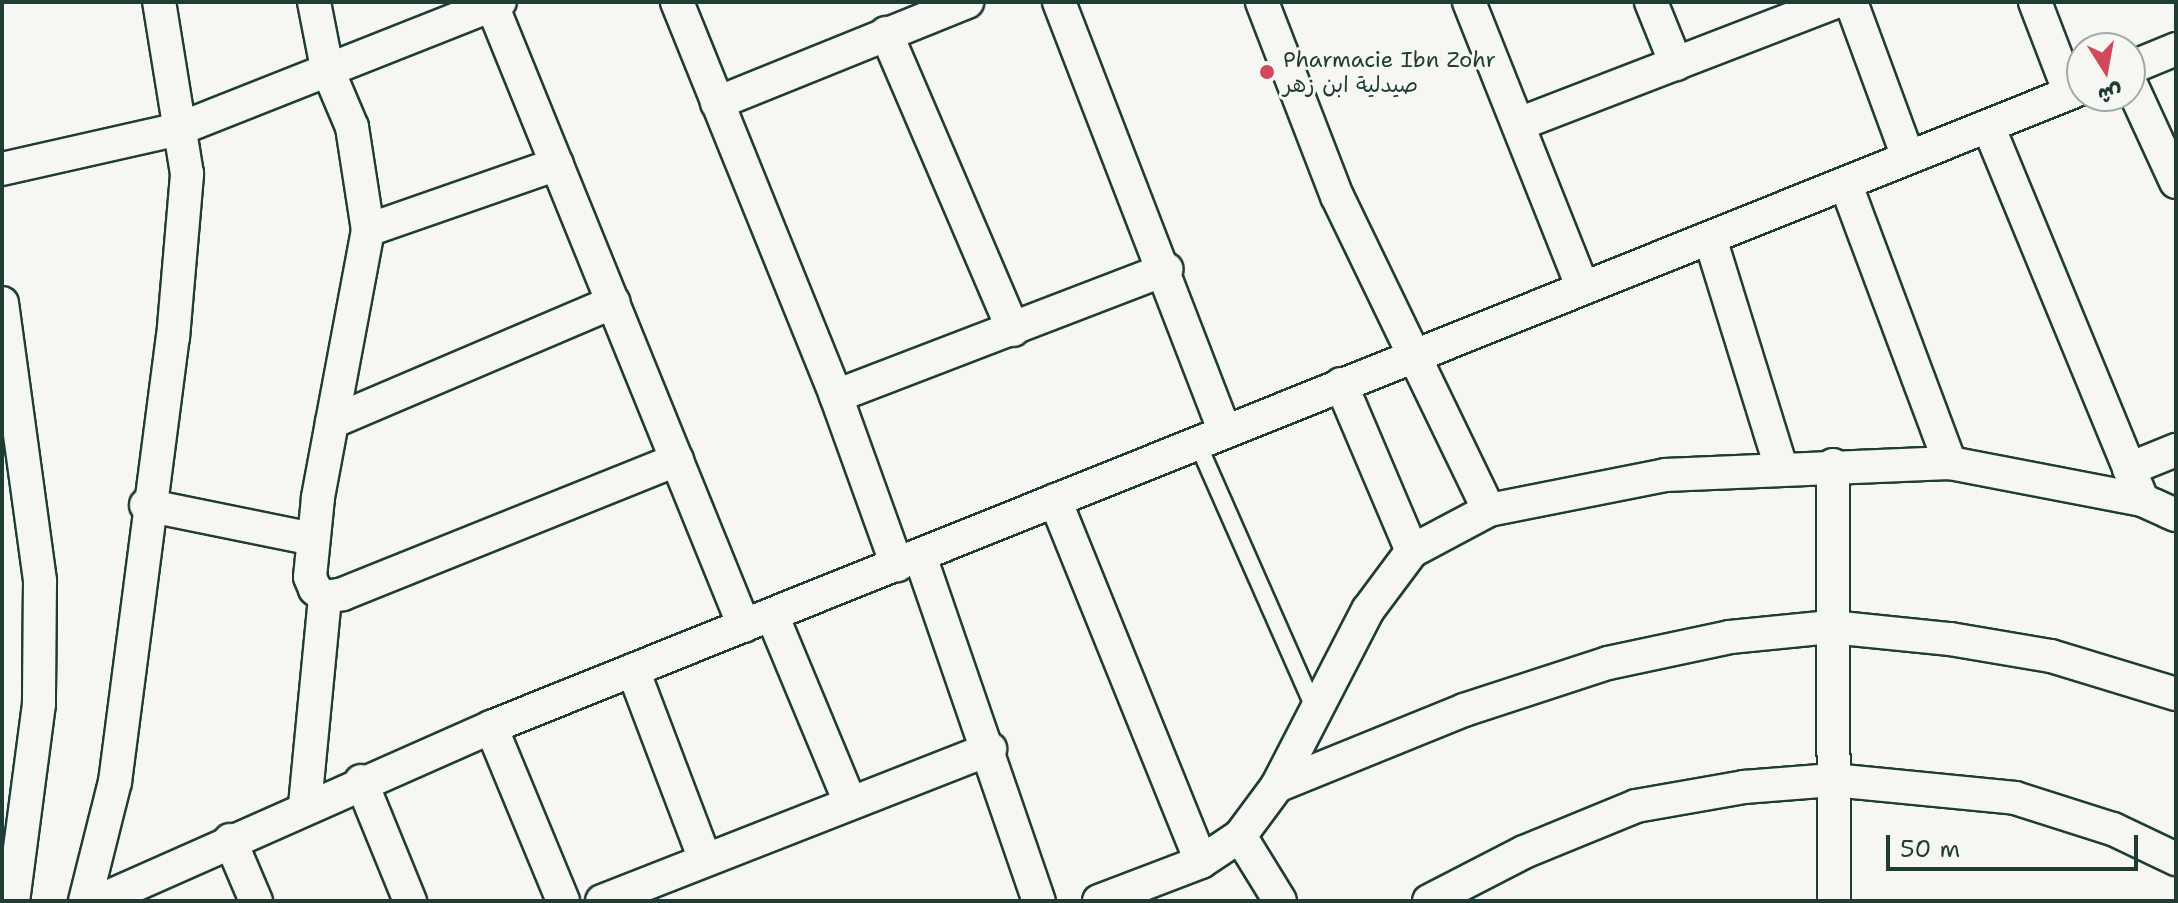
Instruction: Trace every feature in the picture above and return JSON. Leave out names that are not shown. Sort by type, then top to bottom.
[{"type":"street","points":[[85,901],[115,782],[146,505],[173,338],[187,174],[159,2]]},
{"type":"street","points":[[305,805],[325,597],[310,577],[313,539],[368,230],[352,127],[327,68],[314,2]]},
{"type":"street","points":[[677,2],[836,396],[990,749],[1039,901]]},
{"type":"street","points":[[717,103],[967,2]]},
{"type":"street","points":[[1059,2],[1166,269],[1210,436]]},
{"type":"street","points":[[1262,2],[1337,196],[1489,510]]},
{"type":"street","points":[[1469,2],[1583,288]]},
{"type":"street","points":[[1651,2],[1676,64]]},
{"type":"street","points":[[1519,124],[1835,2]]},
{"type":"street","points":[[1851,2],[1908,157]]},
{"type":"street","points":[[2035,2],[2066,69]]},
{"type":"street","points":[[2,169],[179,129],[327,68],[496,4],[677,460],[850,802]]},
{"type":"street","points":[[886,33],[1013,330]]},
{"type":"street","points":[[2146,61],[2176,49]]},
{"type":"street","points":[[99,901],[305,805],[491,727],[1412,353],[1846,185],[2066,94]]},
{"type":"street","points":[[2144,112],[2176,182]]},
{"type":"street","points":[[1989,128],[2142,500]]},
{"type":"street","points":[[368,230],[557,164]]},
{"type":"street","points":[[1846,185],[1950,463]]},
{"type":"street","points":[[1710,238],[1781,468]]},
{"type":"street","points":[[836,396],[1166,269]]},
{"type":"street","points":[[332,422],[613,302]]},
{"type":"street","points":[[2,303],[40,581],[39,704],[13,901]]},
{"type":"street","points":[[1341,384],[1412,551]]},
{"type":"street","points":[[2129,469],[2176,450]]},
{"type":"street","points":[[325,597],[677,460]]},
{"type":"street","points":[[1099,901],[1201,862],[1240,836],[1277,786],[1368,610],[1412,551],[1489,510],[1665,475],[1833,465],[1950,463],[2142,500],[2176,515]]},
{"type":"street","points":[[1833,465],[1834,901]]},
{"type":"street","points":[[1055,500],[1201,862]]},
{"type":"street","points":[[146,505],[313,539]]},
{"type":"street","points":[[1277,786],[1464,710],[1608,663],[1730,637],[1831,627],[2051,656],[2176,694]]},
{"type":"street","points":[[633,670],[705,860]]},
{"type":"street","points":[[491,727],[563,901]]},
{"type":"street","points":[[602,901],[990,749]]},
{"type":"street","points":[[1429,901],[1524,852],[1636,806],[1744,787],[1833,780],[2015,798],[2113,829],[2176,859]]},
{"type":"street","points":[[361,781],[410,901]]},
{"type":"street","points":[[1240,836],[1280,901]]},
{"type":"street","points":[[230,840],[256,901]]},
{"type":"lane","points":[[1210,436],[1316,710]]},
{"type":"place","name":"Pharmacie Ibn Zohr صيدلية ابن زهر","points":[[1267,72]]}]
